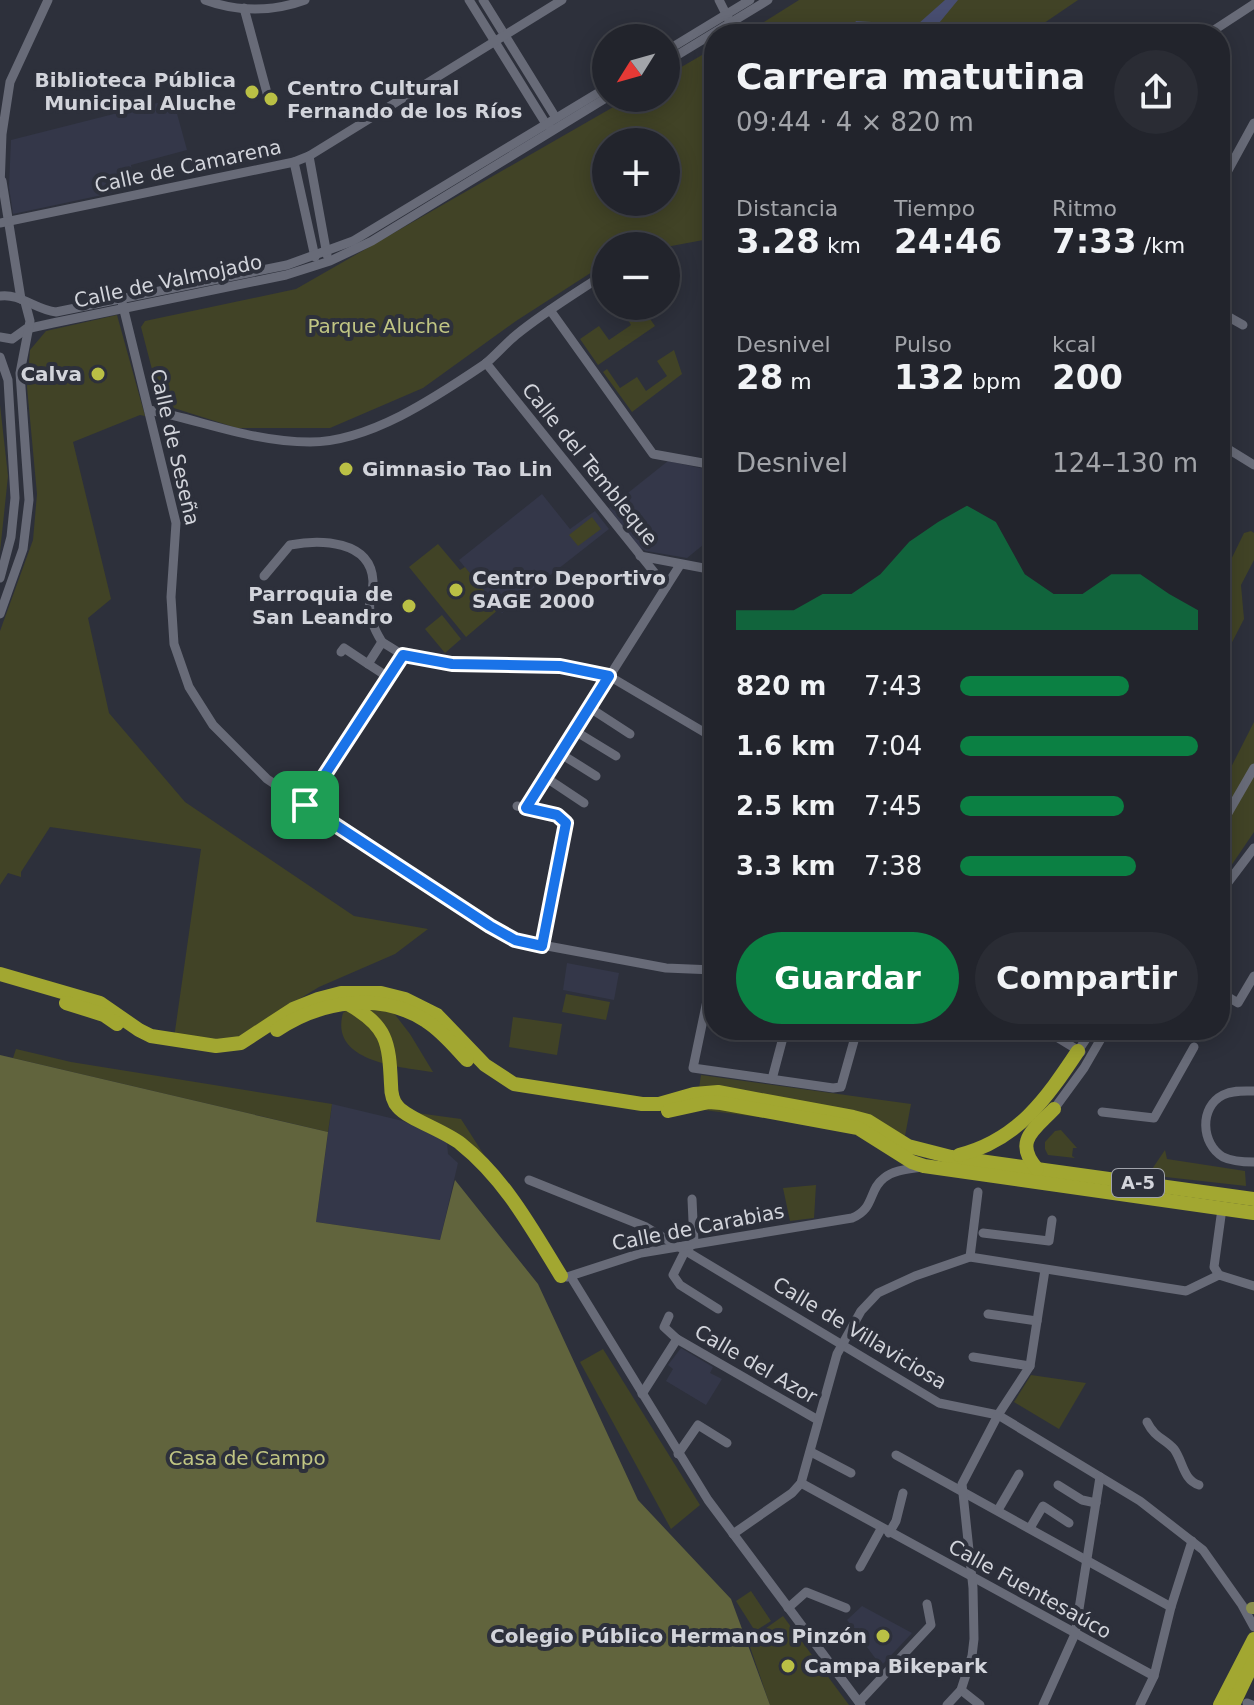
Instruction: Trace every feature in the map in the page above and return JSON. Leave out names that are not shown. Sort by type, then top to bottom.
[{"type":"highway","points":[[0,974],[109,1006],[151,1036],[216,1046],[241,1043],[293,1009],[318,999],[341,993],[381,993],[405,999],[437,1015],[495,1074],[527,1088],[642,1104],[659,1104],[694,1094],[718,1092],[868,1121],[925,1159]]},
{"type":"highway","points":[[0,984],[104,1015],[132,1036],[152,1043],[220,1053],[245,1051],[286,1024],[315,1010],[348,1003],[386,1004],[423,1019],[480,1072],[502,1087],[521,1094],[657,1113],[709,1102],[721,1103],[843,1124],[867,1132],[912,1162],[925,1159]]},
{"type":"highway","points":[[348,1003],[368,1015],[386,1038],[391,1090],[396,1106],[450,1136],[490,1170],[566,1276]]},
{"type":"highway","points":[[1037,1169],[1027,1158],[1025,1147],[1028,1136],[1044,1100],[1085,1053]]},
{"type":"highway","points":[[951,1157],[988,1147],[1015,1128],[1054,1109]]},
{"type":"highway","name":"A-5","points":[[925,1159],[951,1157],[1238,1197],[1254,1196]]},
{"type":"highway","name":"A-5","points":[[925,1159],[1254,1213]]},
{"type":"highway","points":[[1220,1705],[1254,1639]]},
{"type":"highway","points":[[1244,1704],[1253,1665]]},
{"type":"street","points":[[0,187],[2,134],[10,82],[48,0]]},
{"type":"street","points":[[205,0],[261,9],[305,0]]},
{"type":"street","points":[[469,0],[546,124]]},
{"type":"street","points":[[328,251],[353,241],[546,124],[556,123],[483,0]]},
{"type":"street","points":[[505,35],[562,0]]},
{"type":"street","points":[[719,0],[732,24]]},
{"type":"street","points":[[720,24],[750,0]]},
{"type":"street","points":[[718,24],[768,0]]},
{"type":"street","points":[[1223,24],[1254,4]]},
{"type":"street","points":[[244,8],[267,93]]},
{"type":"street","points":[[680,44],[704,31]]},
{"type":"street","name":"Calle de Camarena","points":[[4,223],[294,162],[309,156],[505,35]]},
{"type":"street","points":[[680,52],[704,35]]},
{"type":"street","name":"Calle de Valmojado","points":[[0,296],[11,295],[56,312],[286,275],[372,241],[592,98]]},
{"type":"street","name":"Calle de Valmojado","points":[[556,123],[592,105]]},
{"type":"street","points":[[1230,167],[1254,123]]},
{"type":"street","points":[[294,162],[316,261],[326,258],[328,251],[309,156]]},
{"type":"street","points":[[0,614],[24,545],[29,500],[20,373],[30,315],[23,301],[4,223],[1,174]]},
{"type":"street","points":[[149,410],[236,434],[274,440],[312,442],[353,437],[394,419],[486,363],[515,336],[592,282]]},
{"type":"street","name":"Calle de Valmojado","points":[[0,337],[12,339],[26,329],[122,303]]},
{"type":"street","name":"Calle de Seseña","points":[[122,303],[176,523],[171,616],[174,644],[180,667],[193,695],[213,725],[267,779],[515,940],[666,968],[704,969]]},
{"type":"street","points":[[550,310],[653,454],[704,463]]},
{"type":"street","points":[[1230,318],[1243,325]]},
{"type":"street","points":[[0,357],[8,380],[15,498],[10,542],[0,578]]},
{"type":"street","name":"Calle del Tembleque","points":[[486,363],[666,587]]},
{"type":"street","points":[[1230,451],[1254,465]]},
{"type":"street","points":[[264,576],[290,545],[321,541],[341,544],[362,557],[370,567],[373,579],[369,611],[382,642],[403,655],[452,664],[560,666],[609,676],[704,732]]},
{"type":"street","points":[[640,556],[704,569]]},
{"type":"street","points":[[542,946],[566,823],[557,815],[522,807],[561,754],[680,565]]},
{"type":"street","points":[[368,664],[382,642]]},
{"type":"street","points":[[341,652],[344,648],[388,677]]},
{"type":"street","points":[[305,805],[403,655]]},
{"type":"street","points":[[590,708],[630,734]]},
{"type":"street","points":[[575,731],[616,756]]},
{"type":"street","points":[[561,754],[596,776]]},
{"type":"street","points":[[1230,810],[1254,768]]},
{"type":"street","points":[[545,777],[584,803]]},
{"type":"street","points":[[1230,883],[1246,867],[1254,848]]},
{"type":"street","points":[[1230,998],[1238,1003],[1254,976]]},
{"type":"street","points":[[704,1016],[693,1068],[841,1087],[854,1040]]},
{"type":"street","points":[[772,1079],[782,1040]]},
{"type":"street","points":[[1062,1040],[1085,1053]]},
{"type":"street","points":[[1054,1109],[1089,1040]]},
{"type":"street","points":[[1085,1053],[1097,1040]]},
{"type":"street","points":[[1102,1112],[1154,1118],[1194,1047]]},
{"type":"street","points":[[1254,1091],[1234,1091],[1215,1100],[1207,1111],[1205,1124],[1213,1147],[1225,1158],[1254,1162]]},
{"type":"street","name":"Calle de Carabias","points":[[566,1276],[641,1253],[681,1249],[694,1243],[858,1215],[869,1206],[881,1179],[925,1159]]},
{"type":"street","name":"Calle de Villaviciosa","points":[[529,1180],[646,1227],[939,1403],[998,1415],[1140,1501],[1214,1562],[1251,1608],[1254,1627]]},
{"type":"street","points":[[970,1257],[978,1192]]},
{"type":"street","points":[[692,1199],[694,1243]]},
{"type":"street","points":[[1221,1216],[1214,1267],[1219,1275],[1254,1286]]},
{"type":"street","points":[[983,1233],[1049,1241],[1052,1220]]},
{"type":"street","points":[[681,1249],[675,1280],[718,1309]]},
{"type":"street","points":[[733,1534],[792,1493],[801,1483],[842,1344],[861,1311],[878,1293],[970,1257],[1186,1291],[1219,1275]]},
{"type":"street","points":[[584,1299],[589,1274],[598,1266]]},
{"type":"street","points":[[947,1705],[961,1690],[974,1639],[973,1588],[962,1484],[998,1415],[1030,1366],[1045,1270]]},
{"type":"street","points":[[566,1276],[584,1299],[678,1454],[733,1534],[860,1704],[931,1625],[927,1604]]},
{"type":"street","points":[[988,1314],[1037,1321]]},
{"type":"street","name":"Calle del Azor","points":[[669,1316],[664,1327],[677,1339],[818,1420]]},
{"type":"street","name":"Calle del Azor","points":[[642,1394],[677,1339]]},
{"type":"street","points":[[973,1357],[1030,1366]]},
{"type":"street","points":[[1147,1422],[1154,1435],[1175,1450],[1189,1479],[1199,1485]]},
{"type":"street","points":[[678,1454],[698,1425],[727,1443]]},
{"type":"street","points":[[811,1452],[851,1473]]},
{"type":"street","points":[[896,1455],[1171,1607]]},
{"type":"street","points":[[998,1510],[1019,1474]]},
{"type":"street","points":[[1043,1705],[1075,1634],[1100,1477]]},
{"type":"street","name":"Calle Fuentesaúco","points":[[801,1483],[1154,1676]]},
{"type":"street","points":[[1058,1485],[1082,1500],[1096,1503]]},
{"type":"street","points":[[860,1567],[885,1531],[896,1521],[903,1493]]},
{"type":"street","points":[[1030,1528],[1043,1506],[1069,1523]]},
{"type":"street","points":[[1140,1705],[1154,1676],[1192,1541]]},
{"type":"street","points":[[788,1608],[806,1592],[846,1608]]},
{"type":"street","points":[[961,1690],[980,1705]]},
{"type":"shaded area","points":[[173,99],[187,150],[131,165],[135,188],[13,214],[9,187],[11,140]]},
{"type":"shaded area","points":[[668,461],[704,469],[704,544],[687,558],[638,547],[609,508]]},
{"type":"shaded area","points":[[542,494],[570,529],[595,511],[609,529],[502,613],[459,560]]},
{"type":"shaded area","points":[[567,963],[619,973],[614,1000],[563,990]]},
{"type":"shaded area","points":[[332,1104],[403,1121],[447,1142],[448,1154],[458,1163],[440,1240],[316,1222]]},
{"type":"shaded area","points":[[681,1348],[713,1367],[710,1373],[722,1379],[706,1405],[666,1381],[673,1369],[668,1365]]},
{"type":"shaded area","name":"Colegio Público Hermanos Pinzón","points":[[862,1606],[912,1633],[881,1666],[847,1620]]},
{"type":"green space","points":[[799,0],[1078,0],[1043,24],[761,24]]},
{"type":"green space","name":"Parque Aluche","points":[[704,54],[704,240],[680,244],[680,232],[592,232],[592,272],[516,321],[423,388],[330,428],[237,428],[161,404],[141,327],[145,321],[296,289],[605,112],[680,112],[680,68]]},
{"type":"green space","points":[[117,315],[145,416],[140,415],[73,442],[111,599],[88,618],[109,713],[185,802],[354,916],[428,929],[395,954],[319,987],[237,1037],[225,1040],[174,1038],[201,849],[50,827],[21,872],[21,877],[8,873],[0,885],[0,631],[33,540],[37,494],[27,387],[30,350],[46,331]]},
{"type":"green space","points":[[628,320],[651,320],[655,326],[598,365],[580,339],[599,326],[609,340],[631,325]]},
{"type":"green space","points":[[674,350],[682,374],[632,412],[603,372],[607,369],[620,388],[637,377],[646,391],[667,376],[657,361]]},
{"type":"green space","points":[[0,405],[8,476],[0,552]]},
{"type":"green space","points":[[592,517],[601,529],[578,546],[569,535]]},
{"type":"green space","points":[[1244,533],[1254,533],[1254,560],[1241,585],[1244,619],[1230,646],[1230,562]]},
{"type":"green space","name":"Centro Deportivo SAGE 2000","points":[[438,544],[460,570],[465,567],[499,609],[466,637],[409,567]]},
{"type":"green space","points":[[442,615],[461,639],[445,653],[425,629]]},
{"type":"green space","points":[[1254,722],[1254,832],[1230,867],[1230,769]]},
{"type":"green space","points":[[566,994],[610,1002],[606,1020],[562,1012]]},
{"type":"green space","points":[[351,1006],[393,1012],[433,1072],[386,1064],[357,1052],[347,1042],[341,1029],[343,1013]]},
{"type":"green space","points":[[513,1017],[562,1024],[557,1055],[509,1047]]},
{"type":"green space","points":[[16,1049],[71,1062],[332,1104],[328,1132],[13,1058]]},
{"type":"green space","name":"Casa de Campo","points":[[0,1055],[328,1132],[316,1222],[440,1240],[455,1180],[538,1284],[638,1500],[731,1599],[770,1705],[0,1705]]},
{"type":"green space","points":[[701,1075],[911,1104],[905,1136],[696,1109]]},
{"type":"green space","points":[[410,1112],[461,1119],[493,1169]]},
{"type":"green space","points":[[1061,1130],[1077,1148],[1073,1148],[1072,1156],[1075,1158],[1048,1155],[1045,1149],[1045,1142],[1055,1131]]},
{"type":"green space","points":[[1165,1150],[1167,1159],[1245,1171],[1246,1186],[1148,1175]]},
{"type":"green space","points":[[816,1185],[814,1218],[790,1221],[783,1188]]},
{"type":"green space","points":[[603,1349],[700,1505],[671,1529],[580,1362]]},
{"type":"green space","points":[[1031,1375],[1086,1383],[1059,1429],[1014,1402]]},
{"type":"green space","points":[[751,1591],[771,1621],[755,1631],[736,1601]]},
{"type":"green space","name":"Campa Bikepark","points":[[783,1616],[849,1705],[770,1705],[748,1641]]},
{"type":"water","points":[[945,0],[958,0],[938,24],[918,24]]},
{"type":"water","points":[[856,21],[891,24],[854,24]]},
{"type":"place","name":"Biblioteca Pública Municipal Aluche","points":[[252,92]]},
{"type":"place","name":"Centro Cultural Fernando de los Ríos","points":[[271,99]]},
{"type":"place","name":"Calva","points":[[98,374]]},
{"type":"place","name":"Gimnasio Tao Lin","points":[[346,469]]},
{"type":"place","name":"Centro Deportivo SAGE 2000","points":[[456,590]]},
{"type":"place","name":"Parroquia de San Leandro","points":[[409,606]]},
{"type":"place","name":"Colegio Público Hermanos Pinzón","points":[[883,1636]]},
{"type":"place","name":"Campa Bikepark","points":[[788,1666]]},
{"type":"route","points":[[403,655],[452,664],[572,667],[609,676],[526,808],[557,815],[566,823],[542,946],[515,940],[490,926],[305,805],[403,655]]}]
